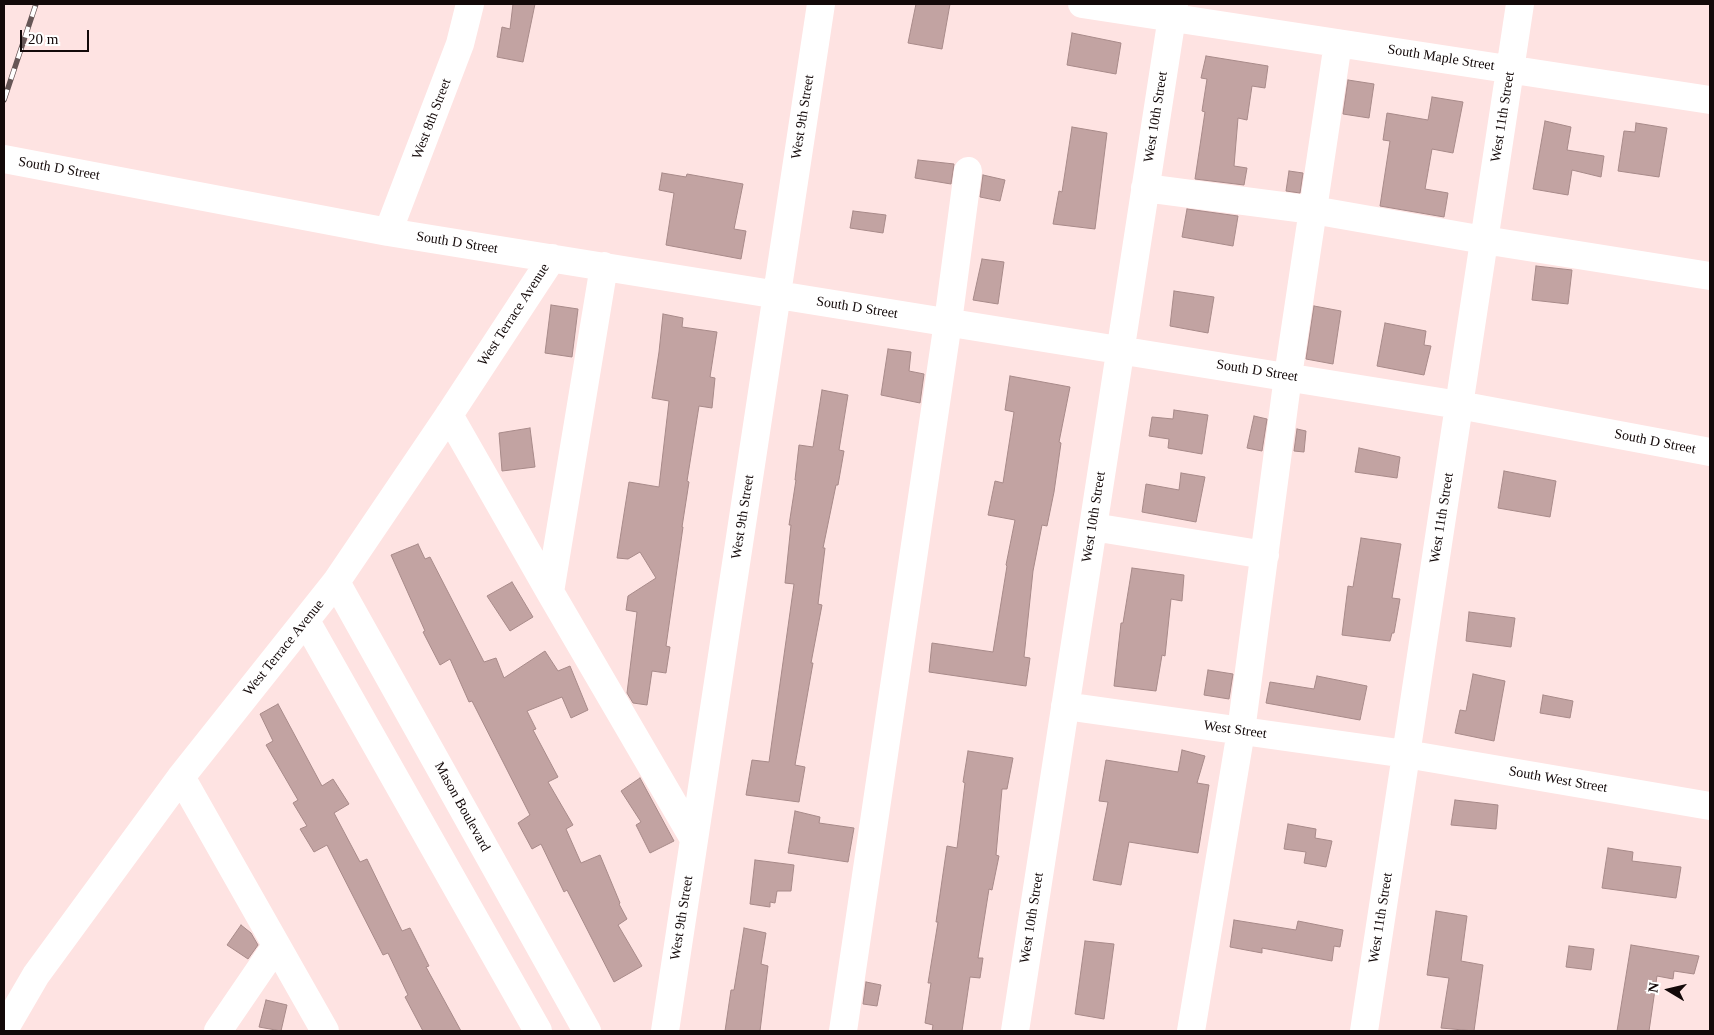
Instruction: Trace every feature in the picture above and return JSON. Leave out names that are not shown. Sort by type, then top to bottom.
[{"type":"street","name":"West 8th Street","points":[[388,232],[460,44],[470,4]]},
{"type":"street","name":"West 9th Street","points":[[665,1031],[821,4]]},
{"type":"street","name":"South Maple Street","points":[[1082,4],[1172,10],[1338,43],[1710,100]]},
{"type":"street","name":"West 11th Street","points":[[1364,1031],[1520,4]]},
{"type":"street","name":"West 10th Street","points":[[1015,1031],[1172,10]]},
{"type":"street","points":[[1191,1031],[1241,731],[1288,376],[1338,43]]},
{"type":"street","name":"South D Street","points":[[4,159],[388,232],[1459,404],[1710,452]]},
{"type":"street","points":[[843,1031],[948,322],[968,171]]},
{"type":"street","points":[[1145,188],[1313,210],[1484,240],[1710,276]]},
{"type":"street","name":"West Terrace Avenue","points":[[4,1030],[36,975],[181,777],[336,582],[552,258]]},
{"type":"street","points":[[550,592],[604,266]]},
{"type":"street","points":[[449,415],[694,839]]},
{"type":"street","points":[[1093,526],[1264,555]]},
{"type":"street","name":"Mason Boulevard","points":[[336,582],[587,1031]]},
{"type":"street","points":[[306,621],[538,1031]]},
{"type":"street","name":"West Street","points":[[1065,706],[1406,754]]},
{"type":"street","name":"South West Street","points":[[1406,754],[1710,806]]},
{"type":"street","points":[[181,777],[325,1031]]},
{"type":"street","points":[[218,1031],[276,946]]},
{"type":"building","points":[[513,4],[535,4],[523,62],[497,57],[502,27],[510,29]]},
{"type":"building","points":[[916,4],[950,4],[942,49],[908,43]]},
{"type":"building","points":[[1072,33],[1121,43],[1116,74],[1067,65]]},
{"type":"building","points":[[1206,56],[1268,66],[1265,88],[1252,86],[1247,120],[1238,118],[1234,166],[1247,168],[1244,185],[1195,179],[1205,112],[1202,111],[1207,79],[1201,78]]},
{"type":"building","points":[[1348,80],[1374,84],[1369,118],[1343,114]]},
{"type":"building","points":[[1432,97],[1463,102],[1453,153],[1432,149],[1425,189],[1448,193],[1444,217],[1380,206],[1390,141],[1383,140],[1387,113],[1428,120]]},
{"type":"building","points":[[1545,121],[1571,127],[1567,150],[1604,156],[1601,177],[1572,170],[1568,195],[1533,189]]},
{"type":"building","points":[[1636,123],[1667,128],[1659,177],[1618,171],[1624,131],[1635,132]]},
{"type":"building","points":[[1072,127],[1107,133],[1095,229],[1053,224],[1059,191],[1062,192]]},
{"type":"building","points":[[918,160],[954,164],[951,184],[915,178]]},
{"type":"building","points":[[1289,171],[1303,173],[1300,193],[1286,191]]},
{"type":"building","points":[[662,173],[686,177],[687,174],[743,184],[734,229],[746,231],[741,259],[666,245],[674,193],[659,190]]},
{"type":"building","points":[[983,175],[1005,180],[1000,201],[980,197]]},
{"type":"building","points":[[1187,209],[1238,216],[1233,246],[1182,237]]},
{"type":"building","points":[[853,211],[886,215],[883,233],[850,228]]},
{"type":"building","points":[[982,259],[1004,262],[998,304],[973,300]]},
{"type":"building","points":[[1536,266],[1572,270],[1568,304],[1532,300]]},
{"type":"building","points":[[1174,291],[1214,297],[1208,333],[1170,326]]},
{"type":"building","points":[[551,305],[578,309],[572,357],[545,353]]},
{"type":"building","points":[[1314,306],[1341,311],[1333,364],[1306,359]]},
{"type":"building","points":[[663,314],[683,318],[682,327],[717,332],[710,377],[715,378],[712,408],[699,406],[687,481],[689,482],[666,646],[670,647],[666,673],[652,671],[647,705],[633,703],[627,693],[637,612],[626,610],[628,596],[656,578],[640,552],[628,559],[617,558],[629,482],[659,487],[669,401],[652,398]]},
{"type":"building","points":[[1385,323],[1426,331],[1424,345],[1431,346],[1424,375],[1377,366]]},
{"type":"building","points":[[888,349],[911,352],[909,371],[924,374],[920,403],[881,395]]},
{"type":"building","points":[[1010,376],[1070,387],[1059,442],[1061,443],[1054,492],[1047,526],[1042,525],[1033,571],[1024,657],[1030,658],[1026,686],[929,672],[932,643],[993,652],[1015,520],[988,515],[995,481],[1003,483],[1014,412],[1005,410]]},
{"type":"building","points":[[822,390],[848,395],[839,450],[844,451],[823,548],[825,548],[818,604],[822,605],[795,765],[805,767],[799,802],[746,795],[752,760],[769,762],[794,584],[785,583],[791,525],[789,525],[799,445],[813,447]]},
{"type":"building","points":[[1174,410],[1208,415],[1202,454],[1168,448],[1169,439],[1149,436],[1152,417],[1173,419]]},
{"type":"building","points":[[1254,416],[1267,419],[1262,451],[1247,448]]},
{"type":"building","points":[[530,428],[535,467],[502,471],[499,433]]},
{"type":"building","points":[[1297,429],[1306,431],[1304,452],[1294,451]]},
{"type":"building","points":[[1359,448],[1400,457],[1397,478],[1355,472]]},
{"type":"building","points":[[1504,471],[1556,481],[1550,517],[1498,508]]},
{"type":"building","points":[[1181,473],[1205,477],[1196,522],[1142,512],[1146,484],[1179,490]]},
{"type":"building","points":[[1361,538],[1401,544],[1392,598],[1400,599],[1394,633],[1392,633],[1390,641],[1342,635],[1348,586],[1353,587]]},
{"type":"building","points":[[418,544],[425,559],[430,557],[484,662],[496,658],[504,678],[545,651],[558,671],[570,666],[588,710],[571,718],[562,697],[527,711],[536,729],[533,730],[558,777],[548,782],[573,825],[566,829],[581,863],[600,855],[619,904],[627,919],[618,925],[642,966],[614,982],[567,890],[564,892],[541,844],[532,849],[518,823],[530,815],[472,701],[469,702],[450,659],[440,665],[423,632],[425,631],[391,555]]},
{"type":"building","points":[[1132,568],[1184,575],[1182,601],[1171,599],[1165,656],[1162,655],[1156,691],[1114,686],[1121,623],[1123,623]]},
{"type":"building","points":[[512,582],[533,617],[510,631],[487,596]]},
{"type":"building","points":[[1469,612],[1515,618],[1511,647],[1466,641]]},
{"type":"building","points":[[1208,670],[1233,674],[1229,699],[1204,695]]},
{"type":"building","points":[[1473,674],[1505,681],[1494,741],[1455,733],[1460,710],[1466,711]]},
{"type":"building","points":[[1317,676],[1367,686],[1360,720],[1266,703],[1270,682],[1314,689]]},
{"type":"building","points":[[1543,695],[1573,701],[1570,718],[1540,713]]},
{"type":"building","points":[[278,704],[322,786],[333,779],[349,804],[334,813],[360,862],[367,859],[402,931],[410,928],[429,966],[426,967],[461,1031],[423,1031],[405,997],[408,995],[388,953],[383,955],[327,845],[314,852],[300,829],[307,826],[293,803],[298,800],[266,745],[273,741],[260,714]]},
{"type":"building","points":[[1182,750],[1205,756],[1197,783],[1209,785],[1198,853],[1129,842],[1121,885],[1093,880],[1108,802],[1099,801],[1106,760],[1178,772]]},
{"type":"building","points":[[968,751],[1013,758],[1007,789],[1002,789],[996,855],[999,856],[992,890],[989,889],[978,958],[983,958],[980,978],[970,977],[962,1031],[932,1031],[933,1025],[925,1023],[931,983],[928,983],[938,922],[936,922],[947,846],[957,848]]},
{"type":"building","points":[[640,778],[674,841],[650,853],[636,825],[641,822],[621,791]]},
{"type":"building","points":[[1455,800],[1498,805],[1496,829],[1451,825]]},
{"type":"building","points":[[795,811],[820,817],[819,823],[854,828],[848,862],[788,853]]},
{"type":"building","points":[[1288,824],[1316,829],[1315,838],[1332,841],[1326,867],[1304,863],[1306,852],[1284,849]]},
{"type":"building","points":[[1608,848],[1633,852],[1632,861],[1681,867],[1676,898],[1602,888]]},
{"type":"building","points":[[755,860],[794,865],[791,891],[777,891],[775,903],[770,902],[770,907],[750,904]]},
{"type":"building","points":[[1436,911],[1467,916],[1461,961],[1483,965],[1474,1031],[1441,1028],[1449,978],[1427,975]]},
{"type":"building","points":[[1234,920],[1296,930],[1298,921],[1343,930],[1340,947],[1334,946],[1332,961],[1262,948],[1262,953],[1230,947]]},
{"type":"building","points":[[241,925],[251,933],[258,945],[248,959],[227,945]]},
{"type":"building","points":[[744,928],[766,933],[761,964],[768,966],[760,1031],[725,1031],[731,990],[734,990]]},
{"type":"building","points":[[1085,941],[1114,944],[1104,1019],[1075,1014]]},
{"type":"building","points":[[1631,945],[1699,956],[1694,974],[1674,971],[1673,979],[1657,976],[1649,1031],[1617,1031]]},
{"type":"building","points":[[1569,946],[1594,949],[1591,970],[1566,967]]},
{"type":"building","points":[[866,982],[881,985],[877,1006],[863,1004]]},
{"type":"building","points":[[266,1000],[287,1005],[281,1031],[259,1027]]},
{"type":"railway","points":[[4,100],[36,4]]}]
